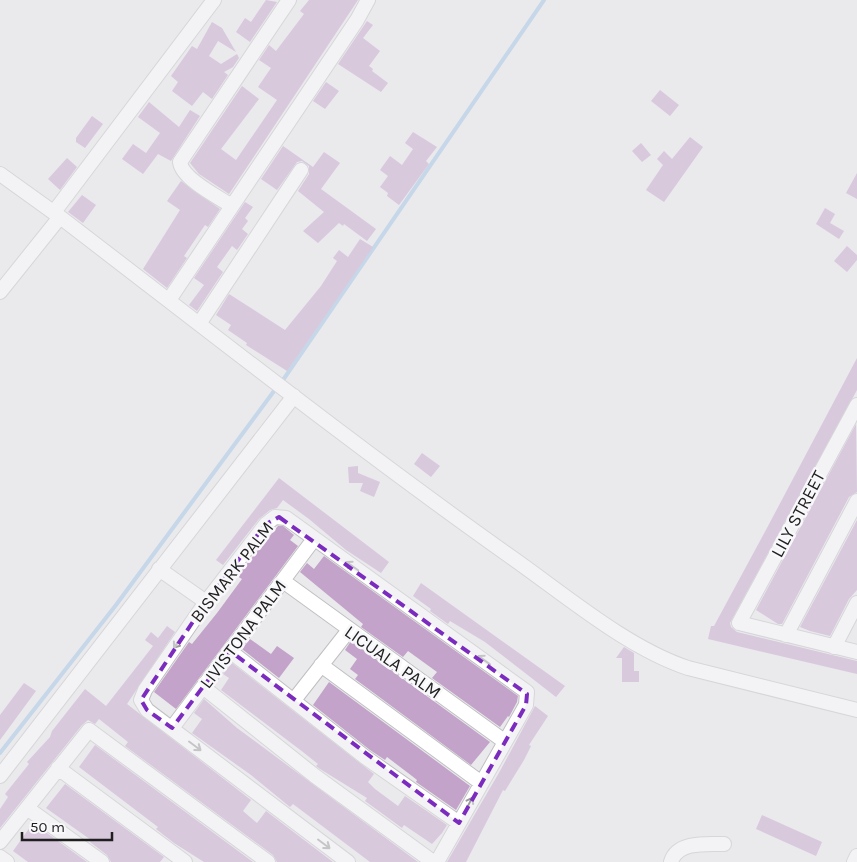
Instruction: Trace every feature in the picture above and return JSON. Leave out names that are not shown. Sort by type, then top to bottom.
[{"type":"street","points":[[0,292],[214,0]]},
{"type":"street","points":[[232,206],[190,178],[181,168],[180,162],[289,0]]},
{"type":"street","points":[[169,300],[357,20],[368,0]]},
{"type":"street","points":[[199,324],[301,170]]},
{"type":"street","points":[[0,174],[57,215],[462,522],[651,654],[696,670],[857,710]]},
{"type":"street","points":[[0,776],[294,396]]},
{"type":"street","name":"LILY STREET","points":[[786,635],[739,623],[857,405]]},
{"type":"street","points":[[857,501],[786,635],[857,652]]},
{"type":"street","name":"BISMARK PALM","points":[[348,862],[146,710],[143,705],[142,694],[206,602],[270,519],[279,517],[286,518],[524,688],[527,694],[526,705],[480,782],[438,862]]},
{"type":"street","name":"LIVISTONA PALM","points":[[172,728],[314,539]]},
{"type":"street","points":[[159,569],[206,602]]},
{"type":"street","name":"LICUALA PALM","points":[[283,582],[504,741]]},
{"type":"street","points":[[834,646],[857,603]]},
{"type":"street","points":[[294,700],[349,630]]},
{"type":"street","points":[[230,651],[365,756],[459,824]]},
{"type":"street","points":[[321,665],[480,782]]},
{"type":"street","points":[[203,687],[315,776],[433,862]]},
{"type":"street","points":[[0,842],[89,730],[268,862]]},
{"type":"street","points":[[58,768],[179,860]]},
{"type":"street","points":[[27,808],[102,862]]},
{"type":"street","points":[[671,862],[681,849],[695,845],[724,844]]},
{"type":"street","points":[[854,862],[857,856]]},
{"type":"street","points":[[0,857],[7,862]]},
{"type":"highlighted area","points":[[279,517],[527,694],[526,705],[459,823],[230,651],[172,728],[147,710],[141,700],[206,602],[266,524]]},
{"type":"building","points":[[266,0],[277,2],[250,42],[236,32],[245,18],[251,22]]},
{"type":"building","points":[[309,0],[358,0],[229,194],[199,174],[190,163],[242,86],[259,99],[221,149],[236,160],[277,100],[258,87],[271,68],[259,60],[269,45],[276,51],[304,14],[300,11]]},
{"type":"building","points":[[367,21],[373,25],[363,38],[380,51],[369,66],[373,69],[372,71],[388,83],[381,92],[338,64]]},
{"type":"building","points":[[212,22],[222,28],[236,52],[218,41],[209,56],[221,64],[237,54],[239,58],[233,67],[224,72],[228,75],[212,99],[203,92],[192,106],[172,91],[178,82],[171,76],[192,46],[197,49]]},
{"type":"building","points":[[326,82],[339,91],[325,109],[313,101]]},
{"type":"building","points":[[660,90],[679,105],[670,116],[651,101]]},
{"type":"building","points":[[149,102],[179,127],[190,110],[200,116],[171,161],[158,154],[143,174],[122,159],[133,144],[146,153],[160,133],[138,117]]},
{"type":"building","points":[[92,116],[103,124],[85,148],[76,142],[76,138]]},
{"type":"building","points":[[413,132],[437,147],[426,161],[429,164],[399,205],[387,196],[388,193],[380,187],[388,176],[380,170],[390,156],[402,165],[413,149],[405,143]]},
{"type":"building","points":[[690,137],[703,147],[664,202],[646,190],[663,165],[657,159],[664,151],[672,159]]},
{"type":"building","points":[[641,143],[651,155],[642,162],[632,151]]},
{"type":"building","points":[[283,146],[313,167],[324,152],[340,163],[321,189],[376,229],[367,241],[344,224],[343,226],[339,223],[318,243],[303,231],[324,212],[298,191],[309,174],[309,166],[302,161],[297,162],[277,190],[261,179]]},
{"type":"building","points":[[67,158],[77,167],[60,190],[48,179]]},
{"type":"building","points":[[857,173],[857,199],[846,193]]},
{"type":"building","points":[[181,181],[220,209],[208,227],[205,225],[184,256],[187,258],[167,288],[143,269],[180,210],[167,201]]},
{"type":"building","points":[[82,195],[96,205],[83,223],[68,212]]},
{"type":"building","points":[[245,202],[253,207],[245,218],[248,221],[242,229],[248,234],[237,250],[232,246],[217,267],[223,272],[197,311],[189,305],[204,285],[194,278]]},
{"type":"building","points":[[825,208],[835,214],[830,223],[844,231],[839,239],[816,224]]},
{"type":"building","points":[[360,239],[373,247],[287,371],[246,345],[247,343],[228,330],[231,325],[216,315],[229,294],[285,330],[321,286],[337,261],[333,258],[339,250],[348,257]]},
{"type":"building","points":[[847,246],[857,255],[857,260],[847,272],[834,261]]},
{"type":"building","points":[[857,358],[857,390],[730,623],[731,627],[737,632],[857,661],[857,674],[708,639],[711,626],[714,626]]},
{"type":"building","points":[[856,424],[857,492],[849,497],[782,624],[778,624],[756,610]]},
{"type":"building","points":[[422,453],[440,466],[431,477],[414,464]]},
{"type":"building","points":[[358,466],[358,473],[380,482],[374,497],[360,491],[363,483],[349,483],[348,467]]},
{"type":"building","points":[[279,478],[389,562],[381,573],[346,550],[283,500],[277,508],[270,510],[259,519],[223,565],[216,560]]},
{"type":"building","points":[[857,520],[857,590],[849,599],[830,636],[800,627]]},
{"type":"building","points":[[278,526],[283,526],[294,535],[290,540],[298,546],[176,709],[154,692],[189,642],[192,644],[217,613],[242,579],[237,576]]},
{"type":"building","points":[[324,556],[518,696],[509,717],[500,727],[432,678],[437,672],[408,651],[403,657],[361,627],[363,624],[300,572],[307,563],[314,569]]},
{"type":"building","points":[[421,583],[565,686],[556,697],[485,642],[450,621],[448,624],[413,596]]},
{"type":"building","points":[[167,626],[175,632],[127,704],[251,800],[243,811],[257,823],[266,811],[333,862],[277,862],[273,855],[125,746],[128,742],[99,719],[95,724],[88,720],[82,725],[0,828],[0,809],[8,797],[5,794],[29,764],[27,762],[50,737],[52,731],[85,689],[106,706],[153,646],[145,640],[151,632],[158,638]]},
{"type":"building","points":[[250,639],[271,654],[277,646],[294,658],[279,678],[242,649]]},
{"type":"building","points":[[351,641],[490,742],[471,765],[355,679],[358,675],[350,669],[357,659],[345,650]]},
{"type":"building","points":[[624,647],[634,653],[634,671],[639,671],[639,682],[622,682],[622,658],[616,658]]},
{"type":"building","points":[[232,663],[374,774],[368,782],[375,789],[398,806],[405,796],[447,825],[442,833],[432,844],[404,825],[402,828],[365,801],[367,798],[316,766],[318,764],[221,690],[229,678],[223,674]]},
{"type":"building","points":[[329,682],[470,786],[456,810],[416,782],[417,780],[387,757],[385,760],[370,750],[313,705]]},
{"type":"building","points":[[24,683],[36,691],[0,740],[0,715]]},
{"type":"building","points":[[204,699],[237,728],[418,862],[370,862],[293,804],[290,807],[251,775],[192,733],[202,719],[194,713]]},
{"type":"building","points":[[535,706],[548,716],[529,745],[531,746],[524,760],[505,791],[503,790],[466,862],[447,862],[500,771]]},
{"type":"building","points":[[95,745],[253,862],[204,862],[174,843],[156,829],[158,827],[79,767]]},
{"type":"building","points":[[65,784],[164,857],[160,862],[111,862],[107,855],[90,842],[91,840],[46,808]]},
{"type":"building","points":[[762,815],[822,842],[816,856],[756,829]]},
{"type":"building","points":[[33,823],[87,862],[28,862],[13,851]]},
{"type":"waterway","points":[[283,380],[544,0]]},
{"type":"waterway","points":[[0,753],[116,605],[274,391]]}]
